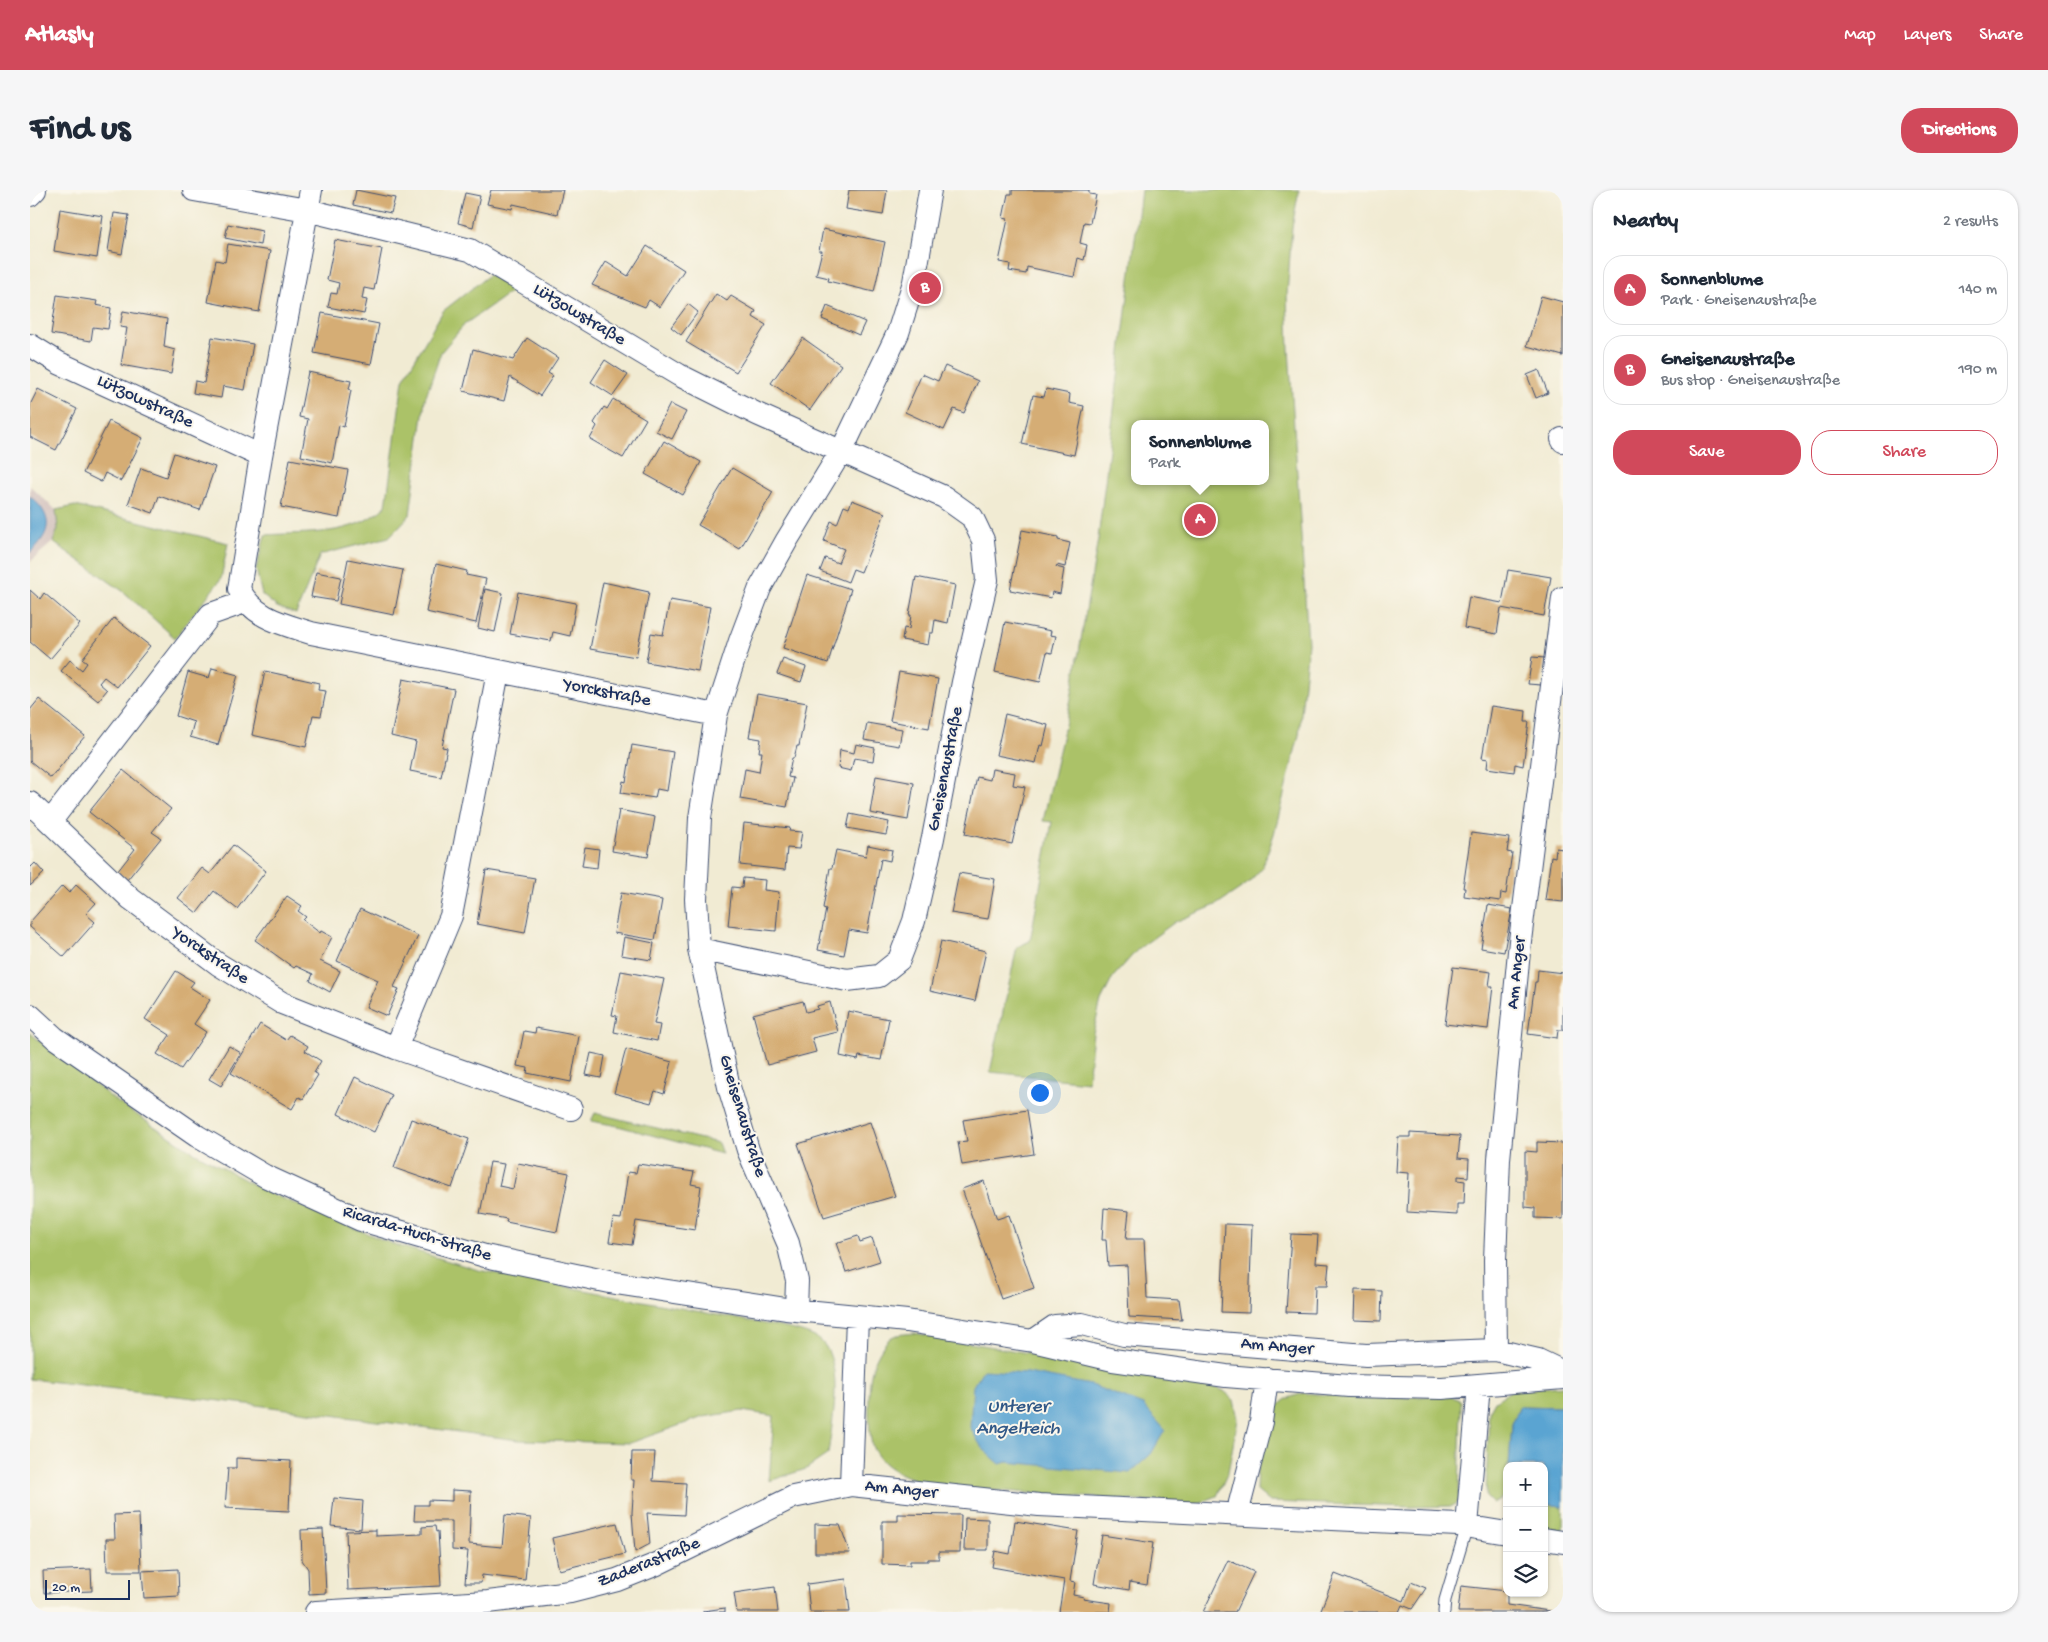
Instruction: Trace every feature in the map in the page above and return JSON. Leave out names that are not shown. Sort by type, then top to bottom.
[{"type":"street","points":[[30,196],[35,190]]},
{"type":"street","name":"Lützowstraße","points":[[194,190],[309,200],[470,250],[679,375],[757,414],[842,450]]},
{"type":"street","name":"Gneisenaustraße","points":[[796,1310],[797,1281],[788,1243],[748,1150],[729,1087],[699,949],[696,899],[700,818],[716,715],[740,641],[760,588],[842,450],[898,333],[914,282],[930,190]]},
{"type":"street","points":[[50,822],[211,614],[242,596],[261,456],[309,200]]},
{"type":"street","name":"Lützowstraße","points":[[30,345],[59,363],[261,456]]},
{"type":"street","name":"Gneisenaustraße","points":[[699,949],[847,980],[879,976],[899,960],[914,921],[933,838],[963,682],[987,580],[983,540],[972,517],[944,497],[842,450]]},
{"type":"street","name":"Yorckstraße","points":[[242,596],[259,613],[282,624],[311,633],[716,715]]},
{"type":"street","name":"Am Anger","points":[[1496,1350],[1495,1260],[1500,1149],[1520,941],[1563,598]]},
{"type":"street","points":[[396,1048],[451,916],[498,672]]},
{"type":"street","name":"Yorckstraße","points":[[30,803],[131,900],[218,964],[282,1003],[396,1048],[571,1109]]},
{"type":"street","name":"Ricarda-Huch-Straße","points":[[30,1015],[55,1038],[198,1136],[265,1176],[361,1220],[485,1256],[590,1278],[796,1310],[857,1317]]},
{"type":"street","name":"Am Anger","points":[[1503,1531],[1467,1526],[1039,1505],[852,1485],[857,1317],[907,1321],[1033,1341],[1113,1360],[1226,1376],[1349,1386],[1442,1388],[1563,1378]]},
{"type":"street","name":"Am Anger","points":[[1033,1341],[1055,1326],[1082,1324],[1124,1335],[1366,1355],[1496,1350],[1538,1360],[1563,1372]]},
{"type":"street","name":"Am Anger","points":[[1237,1514],[1261,1422],[1268,1379]]},
{"type":"street","points":[[1467,1526],[1479,1385]]},
{"type":"street","name":"Zaderastraße","points":[[316,1612],[488,1602],[570,1592],[617,1580],[657,1564],[792,1497],[852,1485]]},
{"type":"street","points":[[1548,1540],[1563,1542]]},
{"type":"lane","points":[[1444,1612],[1445,1600],[1467,1526]]},
{"type":"shaded area","points":[[30,486],[56,510],[58,529],[53,542],[30,562]]},
{"type":"green space","points":[[1141,190],[1299,190],[1292,227],[1287,295],[1308,643],[1299,735],[1274,834],[1262,868],[1247,884],[1216,905],[1175,922],[1138,949],[1113,977],[1101,1001],[1093,1033],[1088,1082],[990,1072],[1017,947],[1030,941],[1052,822],[1043,821],[1071,699],[1098,539]]},
{"type":"green space","points":[[489,275],[515,289],[465,324],[441,352],[425,399],[410,515],[389,537],[320,555],[296,614],[277,607],[262,595],[256,569],[265,535],[314,533],[344,528],[373,516],[386,506],[403,380],[443,311]]},
{"type":"green space","points":[[75,506],[228,543],[221,579],[175,638],[124,592],[53,542],[58,529],[56,510]]},
{"type":"green space","points":[[30,1033],[116,1101],[192,1151],[269,1193],[393,1244],[478,1270],[776,1326],[814,1337],[823,1343],[829,1354],[835,1381],[834,1412],[828,1454],[806,1469],[769,1481],[774,1416],[742,1411],[703,1417],[630,1443],[518,1440],[264,1406],[30,1379]]},
{"type":"green space","points":[[595,1113],[718,1143],[722,1154],[618,1126],[591,1121]]},
{"type":"green space","points":[[914,1333],[1210,1385],[1224,1391],[1234,1400],[1238,1419],[1228,1472],[1217,1496],[1194,1505],[935,1486],[900,1474],[885,1464],[874,1450],[869,1423],[870,1386],[873,1366],[889,1339],[894,1336]]},
{"type":"green space","points":[[1563,1386],[1563,1407],[1520,1406],[1512,1424],[1509,1462],[1503,1462],[1503,1497],[1492,1503],[1486,1497],[1489,1412],[1495,1401],[1512,1390]]},
{"type":"green space","points":[[1303,1393],[1382,1399],[1449,1395],[1461,1401],[1459,1500],[1453,1506],[1410,1507],[1270,1502],[1256,1490],[1261,1441],[1276,1408],[1285,1400]]},
{"type":"green space","points":[[1548,1504],[1563,1506],[1563,1535],[1548,1533]]},
{"type":"water","points":[[30,496],[43,511],[47,524],[43,538],[30,553]]},
{"type":"water","name":"Unterer Angelteich","points":[[983,1370],[1028,1373],[1091,1385],[1143,1405],[1165,1430],[1151,1454],[1130,1473],[1007,1462],[1000,1464],[982,1448],[970,1427],[973,1386]]},
{"type":"water","points":[[1520,1406],[1563,1407],[1563,1506],[1548,1504],[1548,1462],[1509,1462],[1512,1424]]},
{"type":"building","points":[[356,190],[395,198],[391,213],[353,205]]},
{"type":"building","points":[[491,190],[563,190],[557,214],[513,204],[512,209],[487,204]]},
{"type":"building","points":[[849,190],[887,190],[883,215],[846,209]]},
{"type":"building","points":[[1012,190],[1089,190],[1089,194],[1096,195],[1090,223],[1084,222],[1080,243],[1087,245],[1084,260],[1078,258],[1074,277],[1027,267],[1026,274],[1009,271],[1010,264],[999,262],[1008,219],[1003,218],[1008,194],[1012,194]]},
{"type":"building","points":[[465,193],[480,196],[473,227],[458,223]]},
{"type":"building","points":[[60,209],[103,216],[97,258],[54,251]]},
{"type":"building","points":[[114,213],[129,215],[122,254],[108,251]]},
{"type":"building","points":[[228,224],[262,231],[260,245],[225,238]]},
{"type":"building","points":[[823,229],[885,242],[874,292],[828,281],[829,278],[816,275],[822,251],[819,251]]},
{"type":"building","points":[[335,240],[382,249],[374,290],[364,288],[362,299],[367,300],[364,314],[328,307],[331,293],[337,294],[339,283],[327,280]]},
{"type":"building","points":[[228,244],[270,251],[259,312],[208,302],[216,260],[225,262]]},
{"type":"building","points":[[647,246],[684,270],[660,307],[649,300],[645,307],[592,285],[606,262],[628,276]]},
{"type":"building","points":[[716,294],[727,301],[731,296],[756,311],[753,317],[766,325],[736,372],[686,342]]},
{"type":"building","points":[[57,295],[97,301],[96,305],[111,308],[108,329],[93,327],[91,341],[51,334]]},
{"type":"building","points":[[1541,296],[1563,302],[1563,356],[1527,346]]},
{"type":"building","points":[[688,304],[698,312],[681,335],[671,327]]},
{"type":"building","points":[[827,306],[865,322],[859,335],[822,319]]},
{"type":"building","points":[[123,311],[167,319],[164,347],[175,350],[171,374],[121,365],[127,328],[120,327]]},
{"type":"building","points":[[322,313],[379,324],[371,364],[314,353]]},
{"type":"building","points":[[212,337],[253,344],[245,390],[223,386],[221,398],[193,393],[195,381],[204,383]]},
{"type":"building","points":[[527,338],[558,358],[548,373],[553,376],[540,396],[510,377],[504,401],[463,391],[473,349],[513,360]]},
{"type":"building","points":[[803,338],[841,365],[810,410],[771,383]]},
{"type":"building","points":[[605,360],[628,375],[613,396],[591,382]]},
{"type":"building","points":[[945,366],[978,381],[964,413],[954,409],[944,430],[905,412],[922,374],[938,381]]},
{"type":"building","points":[[1539,370],[1548,393],[1536,398],[1527,375]]},
{"type":"building","points":[[308,372],[351,381],[344,427],[339,425],[332,463],[301,456],[308,419],[299,417]]},
{"type":"building","points":[[38,389],[77,409],[56,450],[30,437],[30,405]]},
{"type":"building","points":[[1046,389],[1070,394],[1069,403],[1084,406],[1074,455],[1022,444],[1033,395],[1044,397]]},
{"type":"building","points":[[613,399],[646,419],[623,458],[590,439],[597,426],[594,423],[604,407],[607,409]]},
{"type":"building","points":[[670,404],[686,412],[672,439],[656,431]]},
{"type":"building","points":[[109,421],[143,438],[121,481],[105,473],[101,482],[83,473]]},
{"type":"building","points":[[664,441],[701,462],[683,495],[645,474]]},
{"type":"building","points":[[174,453],[215,467],[200,510],[159,496],[153,513],[128,504],[141,468],[166,477]]},
{"type":"building","points":[[290,459],[348,470],[339,518],[281,507]]},
{"type":"building","points":[[732,468],[773,492],[740,549],[698,525]]},
{"type":"building","points":[[852,500],[885,513],[861,572],[853,569],[848,582],[820,571],[825,558],[838,563],[844,549],[824,541],[831,521],[837,524],[844,506],[849,508]]},
{"type":"building","points":[[1022,530],[1058,537],[1058,540],[1070,543],[1065,567],[1057,565],[1056,567],[1064,569],[1060,594],[1052,592],[1051,598],[1010,590]]},
{"type":"building","points":[[348,559],[403,570],[394,615],[339,604]]},
{"type":"building","points":[[436,564],[467,571],[466,575],[486,579],[476,623],[426,612]]},
{"type":"building","points":[[1508,570],[1551,577],[1544,616],[1501,608],[1497,634],[1464,628],[1469,597],[1502,603]]},
{"type":"building","points":[[316,572],[341,577],[336,601],[311,597]]},
{"type":"building","points":[[807,575],[851,589],[828,663],[783,648]]},
{"type":"building","points":[[916,577],[955,585],[948,623],[935,620],[933,633],[930,633],[928,645],[902,640],[904,628],[909,629],[911,615],[909,615]]},
{"type":"building","points":[[603,582],[649,592],[636,657],[590,649]]},
{"type":"building","points":[[485,589],[503,593],[495,632],[478,628]]},
{"type":"building","points":[[30,590],[40,599],[44,593],[80,624],[50,659],[30,642]]},
{"type":"building","points":[[518,592],[576,603],[570,636],[553,632],[551,641],[510,634]]},
{"type":"building","points":[[670,600],[710,607],[698,671],[646,662],[651,633],[663,635]]},
{"type":"building","points":[[114,618],[150,646],[117,687],[104,677],[99,683],[107,690],[98,701],[61,671],[70,660],[82,670],[87,663],[82,659]]},
{"type":"building","points":[[1005,622],[1051,631],[1050,635],[1056,636],[1052,653],[1047,652],[1040,682],[995,672]]},
{"type":"building","points":[[1532,657],[1545,658],[1541,685],[1528,684]]},
{"type":"building","points":[[783,659],[806,667],[801,682],[777,674]]},
{"type":"building","points":[[212,668],[238,675],[218,745],[190,737],[194,722],[176,716],[188,672],[209,678]]},
{"type":"building","points":[[265,671],[319,683],[318,690],[326,691],[321,716],[313,715],[306,747],[252,735]]},
{"type":"building","points":[[899,672],[938,679],[929,728],[890,721]]},
{"type":"building","points":[[403,679],[454,689],[442,747],[447,748],[441,777],[410,771],[416,742],[391,736]]},
{"type":"building","points":[[757,694],[807,703],[799,746],[797,746],[794,758],[792,758],[788,777],[793,778],[787,807],[740,799],[745,769],[759,772],[762,752],[759,752],[761,739],[749,737]]},
{"type":"building","points":[[39,699],[85,736],[51,778],[30,761],[30,710]]},
{"type":"building","points":[[1491,706],[1526,711],[1525,722],[1529,722],[1523,766],[1515,764],[1514,772],[1487,768],[1488,759],[1482,758]]},
{"type":"building","points":[[1005,714],[1048,725],[1043,746],[1040,745],[1036,763],[996,755]]},
{"type":"building","points":[[867,723],[902,729],[899,746],[864,740]]},
{"type":"building","points":[[856,744],[875,748],[873,761],[854,758],[851,771],[838,768],[840,750],[854,753]]},
{"type":"building","points":[[632,745],[673,752],[667,791],[657,789],[655,798],[621,793],[623,781],[626,782]]},
{"type":"building","points":[[992,769],[1015,773],[1013,785],[1025,787],[1012,844],[965,834],[977,777],[990,780]]},
{"type":"building","points":[[123,770],[171,809],[152,832],[161,838],[127,880],[117,872],[135,849],[89,812]]},
{"type":"building","points":[[876,776],[914,783],[908,820],[870,813]]},
{"type":"building","points":[[619,810],[655,817],[648,857],[612,851]]},
{"type":"building","points":[[850,814],[889,822],[886,835],[847,828]]},
{"type":"building","points":[[744,823],[790,828],[789,831],[802,832],[799,849],[787,848],[785,870],[740,865]]},
{"type":"building","points":[[1471,833],[1509,838],[1507,852],[1512,853],[1506,894],[1501,893],[1500,901],[1464,896],[1465,888],[1463,888]]},
{"type":"building","points":[[233,845],[266,871],[237,909],[214,891],[197,913],[178,898],[202,868],[210,874]]},
{"type":"building","points":[[868,845],[892,850],[890,861],[881,859],[867,933],[849,930],[844,955],[818,950],[826,909],[823,908],[830,868],[832,868],[836,850],[866,856]]},
{"type":"building","points":[[585,847],[599,849],[597,868],[582,866]]},
{"type":"building","points":[[1556,848],[1563,849],[1563,902],[1545,900],[1551,856],[1555,857]]},
{"type":"building","points":[[35,863],[44,873],[30,886],[30,866]]},
{"type":"building","points":[[486,870],[535,878],[525,933],[477,924]]},
{"type":"building","points":[[959,873],[995,879],[988,919],[951,913]]},
{"type":"building","points":[[743,878],[765,880],[764,890],[779,892],[776,931],[728,926],[732,887],[742,888]]},
{"type":"building","points":[[76,885],[96,903],[86,914],[95,922],[64,957],[30,927],[30,922],[62,886],[69,893]]},
{"type":"building","points":[[621,893],[662,900],[655,940],[614,933]]},
{"type":"building","points":[[287,896],[302,906],[298,911],[306,917],[303,920],[320,933],[321,931],[332,937],[320,961],[340,971],[330,992],[310,981],[313,974],[296,966],[294,968],[255,940]]},
{"type":"building","points":[[1488,905],[1512,909],[1504,952],[1481,948]]},
{"type":"building","points":[[360,909],[418,936],[394,987],[399,989],[387,1016],[366,1007],[378,980],[337,961]]},
{"type":"building","points":[[624,937],[654,943],[651,960],[621,955]]},
{"type":"building","points":[[941,941],[986,951],[975,1001],[930,991]]},
{"type":"building","points":[[1453,967],[1491,972],[1489,986],[1493,986],[1488,1029],[1445,1024]]},
{"type":"building","points":[[1538,970],[1563,973],[1563,1030],[1558,1030],[1557,1038],[1528,1034]]},
{"type":"building","points":[[176,971],[194,982],[190,987],[210,1000],[194,1024],[206,1032],[181,1069],[157,1054],[170,1035],[145,1019]]},
{"type":"building","points":[[621,971],[664,979],[654,1024],[660,1025],[657,1041],[614,1032],[617,1016],[612,1015]]},
{"type":"building","points":[[803,1001],[806,1012],[818,1009],[817,1006],[830,1002],[838,1032],[812,1038],[816,1052],[767,1065],[753,1014]]},
{"type":"building","points":[[848,1011],[889,1019],[881,1060],[859,1056],[858,1060],[840,1056]]},
{"type":"building","points":[[260,1024],[286,1040],[290,1035],[308,1046],[305,1051],[321,1061],[314,1073],[318,1075],[303,1099],[299,1097],[292,1109],[231,1073]]},
{"type":"building","points":[[536,1028],[579,1036],[571,1082],[527,1073],[528,1068],[517,1066],[524,1031],[535,1033]]},
{"type":"building","points":[[229,1046],[241,1053],[221,1086],[209,1079]]},
{"type":"building","points":[[626,1049],[672,1062],[664,1094],[655,1091],[651,1103],[614,1093]]},
{"type":"building","points":[[591,1053],[605,1056],[601,1078],[586,1075]]},
{"type":"building","points":[[355,1077],[392,1095],[374,1132],[338,1114]]},
{"type":"building","points":[[1027,1110],[1034,1154],[962,1165],[958,1142],[967,1141],[963,1120]]},
{"type":"building","points":[[411,1119],[469,1139],[452,1188],[394,1168]]},
{"type":"building","points":[[870,1122],[895,1196],[824,1217],[798,1144]]},
{"type":"building","points":[[1410,1133],[1460,1136],[1458,1158],[1469,1159],[1468,1177],[1458,1176],[1458,1180],[1465,1181],[1464,1204],[1457,1204],[1457,1215],[1407,1212],[1409,1173],[1396,1172],[1398,1137],[1410,1137]]},
{"type":"building","points":[[1537,1142],[1563,1143],[1563,1219],[1535,1218],[1535,1208],[1525,1207],[1525,1151],[1537,1152]]},
{"type":"building","points":[[490,1162],[504,1164],[499,1186],[513,1189],[518,1163],[569,1173],[557,1232],[506,1222],[507,1219],[480,1214]]},
{"type":"building","points":[[638,1164],[694,1172],[691,1184],[701,1186],[695,1230],[636,1221],[632,1245],[609,1242],[613,1218],[621,1219],[628,1172],[636,1173]]},
{"type":"building","points":[[984,1181],[997,1219],[1009,1215],[1034,1288],[1001,1299],[962,1189]]},
{"type":"building","points":[[1104,1208],[1129,1211],[1126,1239],[1144,1239],[1147,1298],[1179,1300],[1182,1320],[1129,1317],[1127,1265],[1108,1266],[1106,1240],[1102,1240]]},
{"type":"building","points":[[1225,1224],[1252,1225],[1249,1313],[1221,1312]]},
{"type":"building","points":[[1291,1234],[1318,1235],[1316,1263],[1329,1264],[1327,1286],[1315,1286],[1314,1313],[1286,1312]]},
{"type":"building","points":[[858,1236],[860,1242],[872,1238],[880,1261],[846,1272],[836,1243]]},
{"type":"building","points":[[1355,1290],[1382,1291],[1381,1321],[1354,1320]]},
{"type":"building","points":[[632,1452],[655,1452],[653,1481],[686,1483],[684,1515],[647,1513],[650,1544],[635,1552],[632,1513],[634,1480],[631,1480]]},
{"type":"building","points":[[236,1458],[291,1461],[289,1511],[225,1508],[228,1468],[236,1468]]},
{"type":"building","points":[[452,1490],[471,1491],[469,1544],[502,1547],[505,1515],[531,1518],[525,1580],[482,1575],[481,1583],[465,1583],[468,1551],[452,1550],[452,1521],[414,1521],[415,1505],[428,1505],[428,1500],[452,1501]]},
{"type":"building","points":[[334,1498],[363,1501],[361,1529],[331,1526]]},
{"type":"building","points":[[139,1514],[141,1571],[107,1571],[106,1539],[115,1539],[114,1515]]},
{"type":"building","points":[[898,1514],[961,1515],[960,1552],[939,1552],[939,1559],[910,1561],[910,1565],[882,1564],[882,1521],[898,1521]]},
{"type":"building","points":[[965,1518],[988,1519],[988,1550],[964,1550]]},
{"type":"building","points":[[1015,1521],[1078,1531],[1070,1581],[1075,1582],[1073,1595],[1084,1597],[1083,1599],[1111,1603],[1110,1612],[1059,1612],[1064,1580],[992,1567],[995,1551],[1010,1554]]},
{"type":"building","points":[[617,1523],[625,1554],[559,1570],[552,1538]]},
{"type":"building","points":[[815,1524],[840,1525],[850,1553],[815,1553]]},
{"type":"building","points":[[435,1526],[436,1532],[438,1531],[441,1586],[348,1590],[346,1531],[376,1530],[376,1536],[422,1534],[422,1527]]},
{"type":"building","points":[[323,1529],[326,1593],[309,1594],[308,1569],[302,1560],[301,1530]]},
{"type":"building","points":[[1102,1535],[1153,1543],[1147,1585],[1130,1582],[1129,1590],[1094,1584]]},
{"type":"building","points":[[1228,1560],[1254,1572],[1235,1612],[1203,1612]]},
{"type":"building","points":[[91,1569],[92,1591],[44,1593],[43,1571]]},
{"type":"building","points":[[178,1569],[179,1596],[144,1598],[142,1571]]},
{"type":"building","points":[[1335,1574],[1404,1601],[1411,1582],[1426,1588],[1412,1609],[1402,1605],[1399,1612],[1320,1612]]},
{"type":"building","points":[[846,1579],[850,1612],[810,1612],[807,1584]]},
{"type":"building","points":[[1461,1586],[1503,1591],[1503,1597],[1507,1597],[1507,1605],[1557,1612],[1458,1612]]},
{"type":"building","points":[[775,1587],[778,1612],[737,1612],[734,1593]]},
{"type":"building","points":[[725,1608],[725,1612],[703,1612],[703,1611]]},
{"type":"place","name":"Gneisenaustraße","points":[[925,288]]},
{"type":"place","name":"Sonnenblume","points":[[1200,520]]}]
